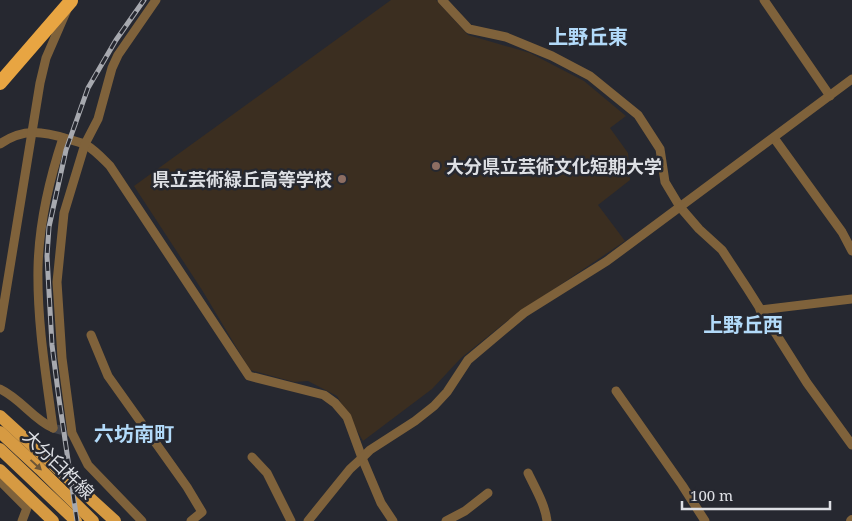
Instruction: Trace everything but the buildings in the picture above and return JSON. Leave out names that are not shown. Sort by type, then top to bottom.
[{"type":"highway","points":[[0,72],[72,0]]},
{"type":"highway","points":[[0,83],[72,0]]},
{"type":"main road","points":[[0,416],[115,521]]},
{"type":"main road","name":"大分臼杵線","points":[[0,432],[40,468],[93,521]]},
{"type":"main road","name":"大分臼杵線","points":[[0,449],[76,521]]},
{"type":"main road","points":[[0,470],[53,521]]},
{"type":"street","points":[[0,328],[40,83],[46,58],[72,0]]},
{"type":"street","points":[[142,521],[88,465],[72,432],[62,358],[57,282],[64,213],[85,144],[98,119],[112,68],[118,55],[156,0]]},
{"type":"street","points":[[442,0],[468,29],[506,37],[552,56],[590,76],[638,114],[660,149],[665,182],[680,207],[699,229],[722,250],[807,383],[852,445]]},
{"type":"street","points":[[764,0],[830,96]]},
{"type":"street","points":[[308,521],[350,469],[370,450],[415,421],[434,406],[447,392],[468,360],[524,312],[607,261],[852,79]]},
{"type":"street","points":[[0,144],[14,137],[32,132],[85,144],[100,156],[110,166],[249,376],[324,395],[335,403],[347,418],[381,503],[393,521]]},
{"type":"street","points":[[0,389],[14,398],[40,421],[54,428],[40,317],[38,266],[42,227],[50,183],[63,138]]},
{"type":"street","points":[[774,138],[850,239],[852,251]]},
{"type":"street","points":[[760,310],[852,299]]},
{"type":"street","points":[[91,336],[108,376],[187,487],[202,512],[190,521]]},
{"type":"street","points":[[616,391],[705,521]]},
{"type":"street","points":[[252,457],[267,473],[291,521]]},
{"type":"street","points":[[528,473],[541,501],[547,521]]},
{"type":"street","points":[[0,481],[27,508],[22,521]]},
{"type":"street","points":[[446,521],[465,511],[488,493]]},
{"type":"shaded area","points":[[391,0],[436,0],[468,35],[530,53],[584,81],[626,116],[610,128],[628,153],[630,180],[598,205],[625,241],[507,321],[461,358],[432,389],[363,441],[337,396],[308,381],[294,382],[250,370],[202,290],[134,186]]},
{"type":"tunnel","points":[[53,428],[72,433]]},
{"type":"railway","points":[[77,521],[52,345],[47,256],[49,227],[66,150],[88,88],[116,40],[144,0]]},
{"type":"place","name":"大分県立芸術文化短期大学","points":[[436,166]]},
{"type":"place","name":"県立芸術緑丘高等学校","points":[[342,179]]},
{"type":"district","name":"上野丘東","points":[[588,36]]},
{"type":"district","name":"上野丘西","points":[[743,324]]},
{"type":"district","name":"六坊南町","points":[[134,433]]}]
